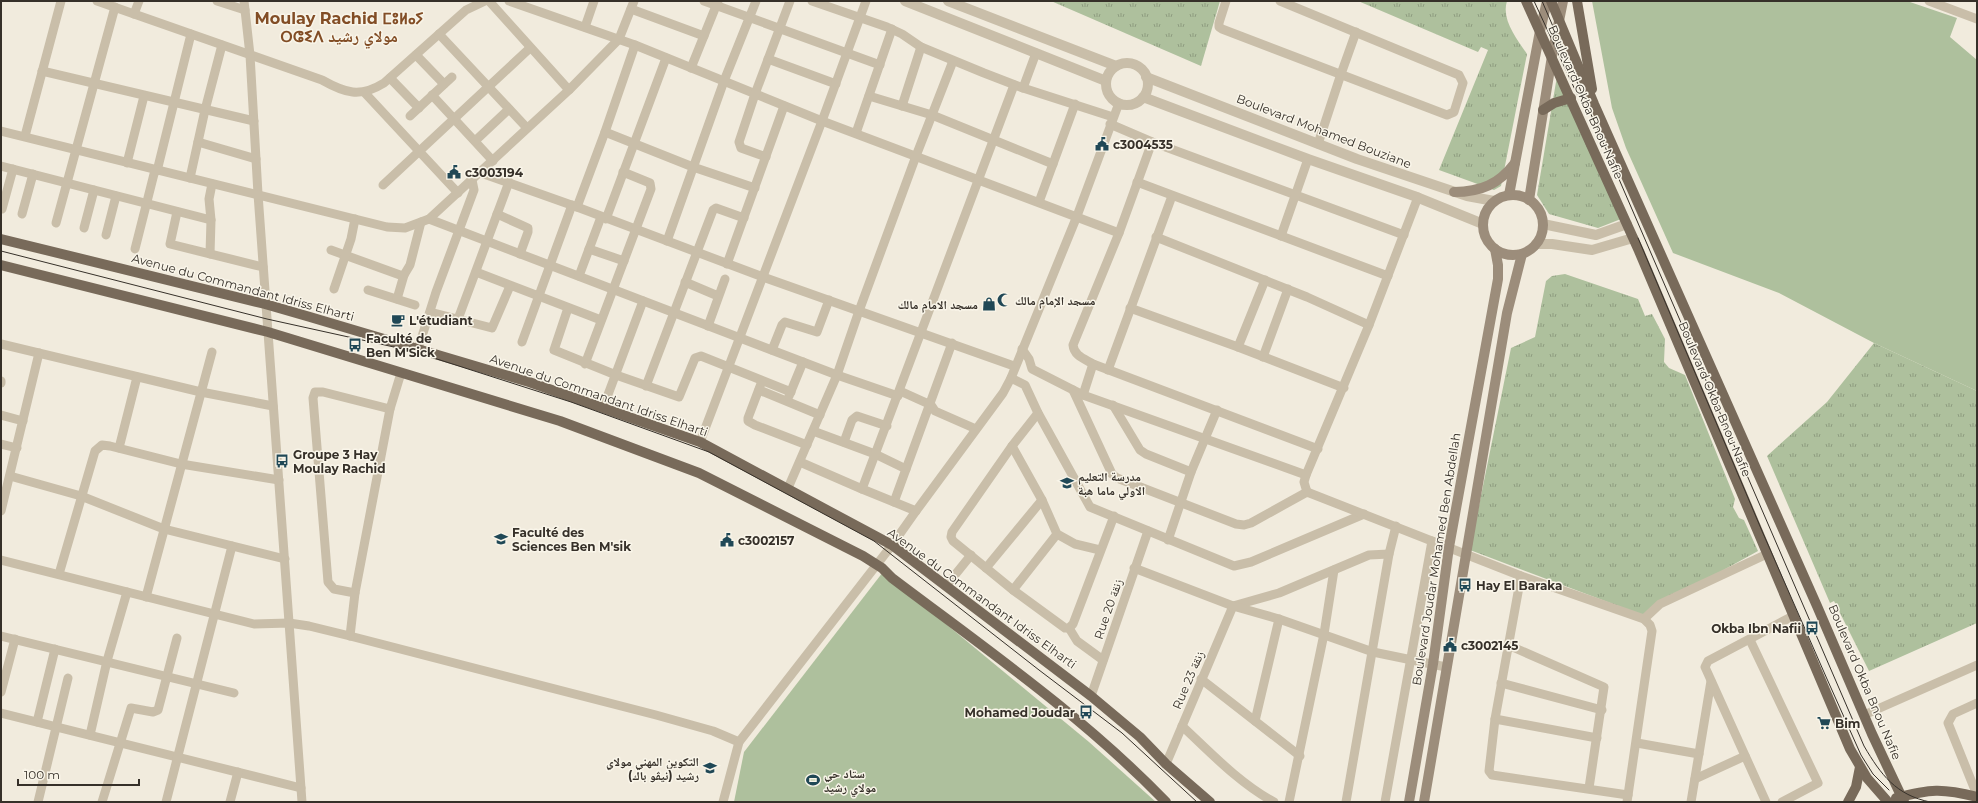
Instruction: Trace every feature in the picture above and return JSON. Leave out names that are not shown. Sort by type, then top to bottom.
[{"type":"main road","name":"Boulevard Okba Bnou Nafie","points":[[1526,1],[1627,224],[1793,616],[1860,767],[1886,801]]},
{"type":"main road","points":[[1509,195],[1540,30],[1547,1]]},
{"type":"main road","name":"Boulevard Okba Bnou Nafie","points":[[1551,1],[1594,104],[1642,209],[1864,715],[1903,799]]},
{"type":"main road","points":[[1529,200],[1562,1]]},
{"type":"main road","points":[[1577,1],[1594,104]]},
{"type":"main road","points":[[1543,110],[1554,102],[1571,98]]},
{"type":"main road","points":[[1454,192],[1469,192],[1490,186],[1507,173],[1516,161]]},
{"type":"main road","points":[[1509,195],[1520,196],[1529,200],[1540,213],[1543,224],[1540,237],[1536,244],[1522,254],[1508,255],[1495,249],[1488,241],[1484,231],[1483,224],[1485,213],[1494,201],[1509,195]]},
{"type":"main road","name":"Avenue du Commandant Idriss Elharti","points":[[1,239],[266,304],[529,382],[700,442],[892,545],[1091,696],[1140,737],[1166,764],[1210,802]]},
{"type":"main road","name":"Boulevard Joudar Mohamed Ben Abdellah","points":[[1409,802],[1432,664],[1448,547],[1498,279],[1498,265],[1495,249]]},
{"type":"main road","points":[[1424,802],[1507,313],[1522,254]]},
{"type":"main road","points":[[1,265],[268,332],[560,421],[699,473],[876,565],[1063,708],[1142,777],[1166,802]]},
{"type":"main road","points":[[1848,802],[1856,787],[1860,767]]},
{"type":"main road","points":[[1892,777],[1905,788],[1921,791],[1931,790],[1958,792],[1977,796]]},
{"type":"main road","points":[[1886,801],[1903,799],[1921,791]]},
{"type":"street","points":[[25,136],[61,1]]},
{"type":"street","points":[[97,1],[322,80],[341,91],[364,92],[376,88],[390,78],[466,10],[480,2]]},
{"type":"street","points":[[134,14],[139,1]]},
{"type":"street","points":[[217,1],[244,6],[250,55],[263,267],[302,802]]},
{"type":"street","points":[[489,1],[569,90]]},
{"type":"street","points":[[509,1],[635,45],[822,121],[1119,233]]},
{"type":"street","points":[[585,27],[594,1]]},
{"type":"street","points":[[704,1],[717,3],[780,29],[880,64]]},
{"type":"street","points":[[666,242],[694,168],[724,81],[756,1]]},
{"type":"street","points":[[766,157],[741,148],[739,145],[755,94],[790,1]]},
{"type":"street","points":[[812,1],[892,29],[921,47],[954,61],[1024,88],[1075,104],[1112,120],[1152,142],[1404,235]]},
{"type":"street","points":[[700,442],[866,1]]},
{"type":"street","points":[[904,1],[1106,81]]},
{"type":"street","points":[[948,1],[1116,66]]},
{"type":"street","points":[[1226,1],[1219,23],[1219,26],[1222,29],[1447,115],[1454,112],[1463,83],[1460,75],[1280,1]]},
{"type":"street","points":[[1929,1],[1977,19]]},
{"type":"street","points":[[691,68],[717,3]]},
{"type":"street","points":[[1,131],[76,149],[156,171],[258,194],[387,227],[405,228],[425,221],[481,173],[569,90],[619,39],[632,5],[704,36]]},
{"type":"street","points":[[56,223],[115,7]]},
{"type":"street","points":[[856,134],[892,29]]},
{"type":"street","points":[[1318,144],[1340,74],[1356,32]]},
{"type":"street","points":[[135,249],[191,34]]},
{"type":"street","points":[[439,34],[527,128]]},
{"type":"street","points":[[190,178],[205,110],[222,45]]},
{"type":"street","points":[[522,342],[549,265],[605,132],[635,45]]},
{"type":"street","points":[[902,106],[921,47]]},
{"type":"street","points":[[383,185],[530,48]]},
{"type":"street","points":[[1024,88],[1036,53]]},
{"type":"street","points":[[416,55],[444,84]]},
{"type":"street","points":[[578,276],[623,172],[666,58]]},
{"type":"street","points":[[768,59],[836,84]]},
{"type":"street","points":[[788,488],[837,375],[916,156],[954,61]]},
{"type":"street","points":[[1127,63],[1137,66],[1146,77],[1147,90],[1144,96],[1132,104],[1119,103],[1108,94],[1106,81],[1111,70],[1116,66],[1127,63]]},
{"type":"street","points":[[42,71],[174,104],[254,121]]},
{"type":"street","points":[[410,116],[452,77]]},
{"type":"street","name":"Boulevard Mohamed Bouziane","points":[[1146,77],[1318,144],[1454,192],[1494,201]]},
{"type":"street","points":[[390,78],[419,108]]},
{"type":"street","points":[[862,489],[922,333],[1014,84]]},
{"type":"street","points":[[364,92],[458,193]]},
{"type":"street","points":[[432,95],[493,161]]},
{"type":"street","points":[[127,163],[144,96]]},
{"type":"street","points":[[869,96],[932,115],[1053,164]]},
{"type":"street","points":[[1144,96],[1308,159],[1418,197],[1483,224]]},
{"type":"street","points":[[723,802],[739,742],[892,545],[1003,393],[1011,378],[1014,366],[1077,216],[1119,103]]},
{"type":"street","points":[[1039,202],[1075,104]]},
{"type":"street","points":[[727,264],[784,106]]},
{"type":"street","points":[[475,141],[509,109]]},
{"type":"street","points":[[605,132],[694,168],[755,188]]},
{"type":"street","points":[[198,142],[256,159]]},
{"type":"street","points":[[1152,142],[1119,233],[1073,345],[1075,353],[1093,364],[1108,370],[1318,449]]},
{"type":"street","points":[[1281,236],[1308,159]]},
{"type":"street","points":[[1,166],[211,220]]},
{"type":"street","points":[[2,209],[12,169]]},
{"type":"street","points":[[585,364],[612,289],[636,230],[651,186],[650,183],[623,172]]},
{"type":"street","points":[[481,173],[574,206],[666,242],[1014,366]]},
{"type":"street","points":[[22,214],[33,174]]},
{"type":"street","points":[[418,349],[458,231],[474,190],[472,180]]},
{"type":"street","points":[[458,319],[509,182]]},
{"type":"street","points":[[1137,182],[1388,276]]},
{"type":"street","points":[[210,254],[211,220],[209,199],[212,184]]},
{"type":"street","points":[[84,228],[94,190]]},
{"type":"street","points":[[106,235],[116,196]]},
{"type":"street","points":[[1108,370],[1172,196]]},
{"type":"street","points":[[1307,492],[1304,482],[1306,475],[1344,388],[1418,197]]},
{"type":"street","points":[[646,386],[696,252],[714,209],[744,218]]},
{"type":"street","points":[[177,212],[170,244],[263,267]]},
{"type":"street","points":[[497,214],[528,228],[520,254]]},
{"type":"street","points":[[334,289],[355,219]]},
{"type":"street","points":[[425,221],[458,231],[520,254],[837,375],[931,405],[935,411],[976,429]]},
{"type":"street","points":[[397,299],[404,275],[410,265],[425,221]]},
{"type":"street","points":[[1543,224],[1596,235],[1627,224]]},
{"type":"street","points":[[1156,237],[1288,289],[1369,325]]},
{"type":"street","points":[[1536,244],[1552,244],[1592,250],[1633,238]]},
{"type":"street","points":[[589,249],[624,261]]},
{"type":"street","points":[[331,250],[400,276],[404,275]]},
{"type":"street","points":[[476,272],[601,320]]},
{"type":"street","points":[[708,326],[725,279]]},
{"type":"street","points":[[1238,347],[1265,280]]},
{"type":"street","points":[[685,282],[718,296]]},
{"type":"street","points":[[430,312],[492,328],[510,286]]},
{"type":"street","points":[[1264,357],[1288,289]]},
{"type":"street","points":[[368,290],[415,306]]},
{"type":"street","points":[[772,350],[782,325],[785,322],[816,332],[829,300]]},
{"type":"street","points":[[603,408],[644,301]]},
{"type":"street","points":[[568,308],[554,350],[585,364],[679,397],[692,366],[698,356],[791,392]]},
{"type":"street","points":[[1130,308],[1238,347],[1344,388]]},
{"type":"street","points":[[894,502],[931,405],[952,343]]},
{"type":"street","points":[[1,344],[201,392],[273,406]]},
{"type":"street","points":[[1022,349],[1029,359],[1032,369],[1025,385]]},
{"type":"street","points":[[146,597],[212,352]]},
{"type":"street","points":[[1,512],[39,353]]},
{"type":"street","points":[[787,402],[803,362]]},
{"type":"street","points":[[1083,395],[1093,364]]},
{"type":"street","points":[[1032,369],[1083,395],[1306,475]]},
{"type":"street","points":[[350,636],[355,594],[390,409],[401,372]]},
{"type":"street","points":[[119,448],[137,377]]},
{"type":"street","points":[[1011,378],[1025,385],[1038,413],[1084,500],[1090,507],[1234,566],[1243,565],[1364,514]]},
{"type":"street","points":[[762,381],[748,418],[750,423],[807,445]]},
{"type":"street","points":[[759,390],[820,415]]},
{"type":"street","points":[[1073,390],[1112,474],[1124,482],[1180,501],[1236,524],[1244,525],[1251,523],[1307,492]]},
{"type":"street","points":[[355,594],[334,588],[328,582],[313,398],[316,392],[323,392],[390,409]]},
{"type":"street","points":[[1113,405],[1140,450],[1146,454],[1191,472]]},
{"type":"street","points":[[1168,540],[1180,501],[1204,438],[1217,410]]},
{"type":"street","points":[[1038,413],[1012,446],[952,532],[951,537],[953,541],[1013,590],[1065,628],[1069,628],[1077,641],[1103,660]]},
{"type":"street","points":[[1,415],[23,421]]},
{"type":"street","points":[[844,442],[852,420],[857,416],[886,426]]},
{"type":"street","points":[[813,431],[875,454],[906,469]]},
{"type":"street","points":[[1,444],[17,448]]},
{"type":"street","points":[[59,574],[95,451],[102,445],[181,464],[278,480]]},
{"type":"street","points":[[1012,446],[1042,500],[1058,534],[1075,544],[1100,550]]},
{"type":"street","points":[[800,462],[916,511]]},
{"type":"street","points":[[10,476],[81,496],[164,529],[284,559]]},
{"type":"street","points":[[1307,492],[1521,576],[1644,619],[1650,625],[1652,631],[1628,798],[1589,788],[1492,775],[1489,771],[1495,719],[1521,576]]},
{"type":"street","points":[[986,568],[1042,500]]},
{"type":"street","points":[[1069,628],[1073,624],[1114,516]]},
{"type":"street","points":[[1346,802],[1389,554],[1396,526]]},
{"type":"street","name":"Rue 20 زنقة","points":[[1091,696],[1148,531]]},
{"type":"street","points":[[1013,590],[1058,534]]},
{"type":"street","points":[[1385,802],[1432,541]]},
{"type":"street","points":[[166,802],[232,546]]},
{"type":"street","points":[[1232,606],[1278,593],[1369,556],[1389,554]]},
{"type":"street","points":[[1644,619],[1660,604],[1767,554]]},
{"type":"street","points":[[946,586],[971,555]]},
{"type":"street","points":[[1,560],[254,624],[289,623],[309,626],[350,636],[656,715],[713,731],[739,742]]},
{"type":"street","points":[[1134,568],[1232,606],[1279,619],[1373,652],[1446,667]]},
{"type":"street","points":[[1289,802],[1300,756],[1324,634],[1334,570]]},
{"type":"street","points":[[90,735],[107,661],[127,592]]},
{"type":"street","name":"Rue 23 زنقة","points":[[1166,764],[1232,606]]},
{"type":"street","points":[[1766,802],[1705,667],[1708,661],[1793,616]]},
{"type":"street","points":[[1255,721],[1279,619]]},
{"type":"street","points":[[1,636],[234,693]]},
{"type":"street","points":[[102,802],[131,708],[156,712],[177,638]]},
{"type":"street","points":[[1,692],[15,639]]},
{"type":"street","points":[[1750,640],[1818,783],[1782,802]]},
{"type":"street","points":[[1508,645],[1601,684],[1605,690],[1589,788]]},
{"type":"street","points":[[36,722],[55,648]]},
{"type":"street","points":[[1864,715],[1977,665]]},
{"type":"street","points":[[38,802],[55,726],[68,678]]},
{"type":"street","points":[[1201,679],[1300,756]]},
{"type":"street","points":[[1691,802],[1711,681]]},
{"type":"street","points":[[1501,683],[1602,710]]},
{"type":"street","points":[[1977,703],[1953,714],[1948,723],[1977,796]]},
{"type":"street","points":[[1,713],[301,788]]},
{"type":"street","points":[[1495,719],[1597,738]]},
{"type":"street","points":[[1182,726],[1231,772],[1262,796],[1274,802]]},
{"type":"street","points":[[1637,743],[1698,754]]},
{"type":"street","points":[[1695,779],[1745,756]]},
{"type":"street","points":[[230,802],[238,772]]},
{"type":"green space","points":[[1051,1],[1220,1],[1201,66]]},
{"type":"green space","points":[[1358,1],[1507,1],[1506,15],[1508,22],[1527,54],[1501,186],[1494,190],[1439,170],[1488,50],[1481,47],[1478,52]]},
{"type":"green space","points":[[1592,1],[1907,1],[1957,18],[1950,37],[1977,60],[1977,391],[1874,343],[1779,293],[1673,253],[1626,148],[1612,108]]},
{"type":"green space","points":[[1557,76],[1621,219],[1598,228],[1549,214],[1537,195]]},
{"type":"green space","points":[[1565,274],[1638,299],[1645,316],[1652,314],[1665,339],[1664,362],[1669,368],[1685,375],[1735,499],[1733,507],[1739,518],[1744,520],[1758,551],[1642,615],[1470,550],[1511,348],[1535,337],[1546,281],[1552,276]]},
{"type":"green space","points":[[1874,343],[1977,391],[1977,623],[1869,671],[1834,601],[1830,603],[1767,456],[1827,402]]},
{"type":"green space","points":[[883,572],[1089,742],[1156,802],[734,802],[744,752]]},
{"type":"tram line","points":[[1534,1],[1577,94]]},
{"type":"tram line","points":[[1542,1],[1864,746],[1883,775],[1899,789],[1918,799],[1930,802]]},
{"type":"tram line","points":[[1638,238],[1762,531],[1861,755],[1873,774],[1889,790]]},
{"type":"tram line","points":[[1,251],[267,319],[412,351],[571,402],[709,452],[874,541],[1122,733],[1197,802]]},
{"type":"place","name":"c3004535","points":[[1102,144]]},
{"type":"place","name":"c3003194","points":[[454,172]]},
{"type":"place","name":"مسجد الإمام مالك","points":[[1004,300]]},
{"type":"place","name":"مسجد الامام مالك","points":[[989,304]]},
{"type":"place","name":"L'étudiant","points":[[398,320]]},
{"type":"place","name":"Faculté de Ben M'Sick","points":[[355,345]]},
{"type":"place","name":"Groupe 3 Hay Moulay Rachid","points":[[282,461]]},
{"type":"place","name":"مدرسة التعليم الاولي ماما هبة","points":[[1067,483]]},
{"type":"place","name":"Faculté des Sciences Ben M'sik","points":[[501,539]]},
{"type":"place","name":"c3002157","points":[[727,540]]},
{"type":"place","name":"Hay El Baraka","points":[[1465,585]]},
{"type":"place","name":"Okba Ibn Nafii","points":[[1812,628]]},
{"type":"place","name":"c3002145","points":[[1450,645]]},
{"type":"place","name":"Mohamed Joudar","points":[[1086,712]]},
{"type":"place","name":"Bim","points":[[1824,723]]},
{"type":"place","name":"التكوين المهني مولاي رشيد (نيڤو باك)","points":[[710,768]]},
{"type":"place","name":"ستاد حي مولاي رشيد","points":[[813,780]]},
{"type":"district","name":"Moulay Rachid ⵎⵓⵍⴰⵢ ⵔⵛⵉⴷ مولاي رشيد","points":[[339,27]]}]
